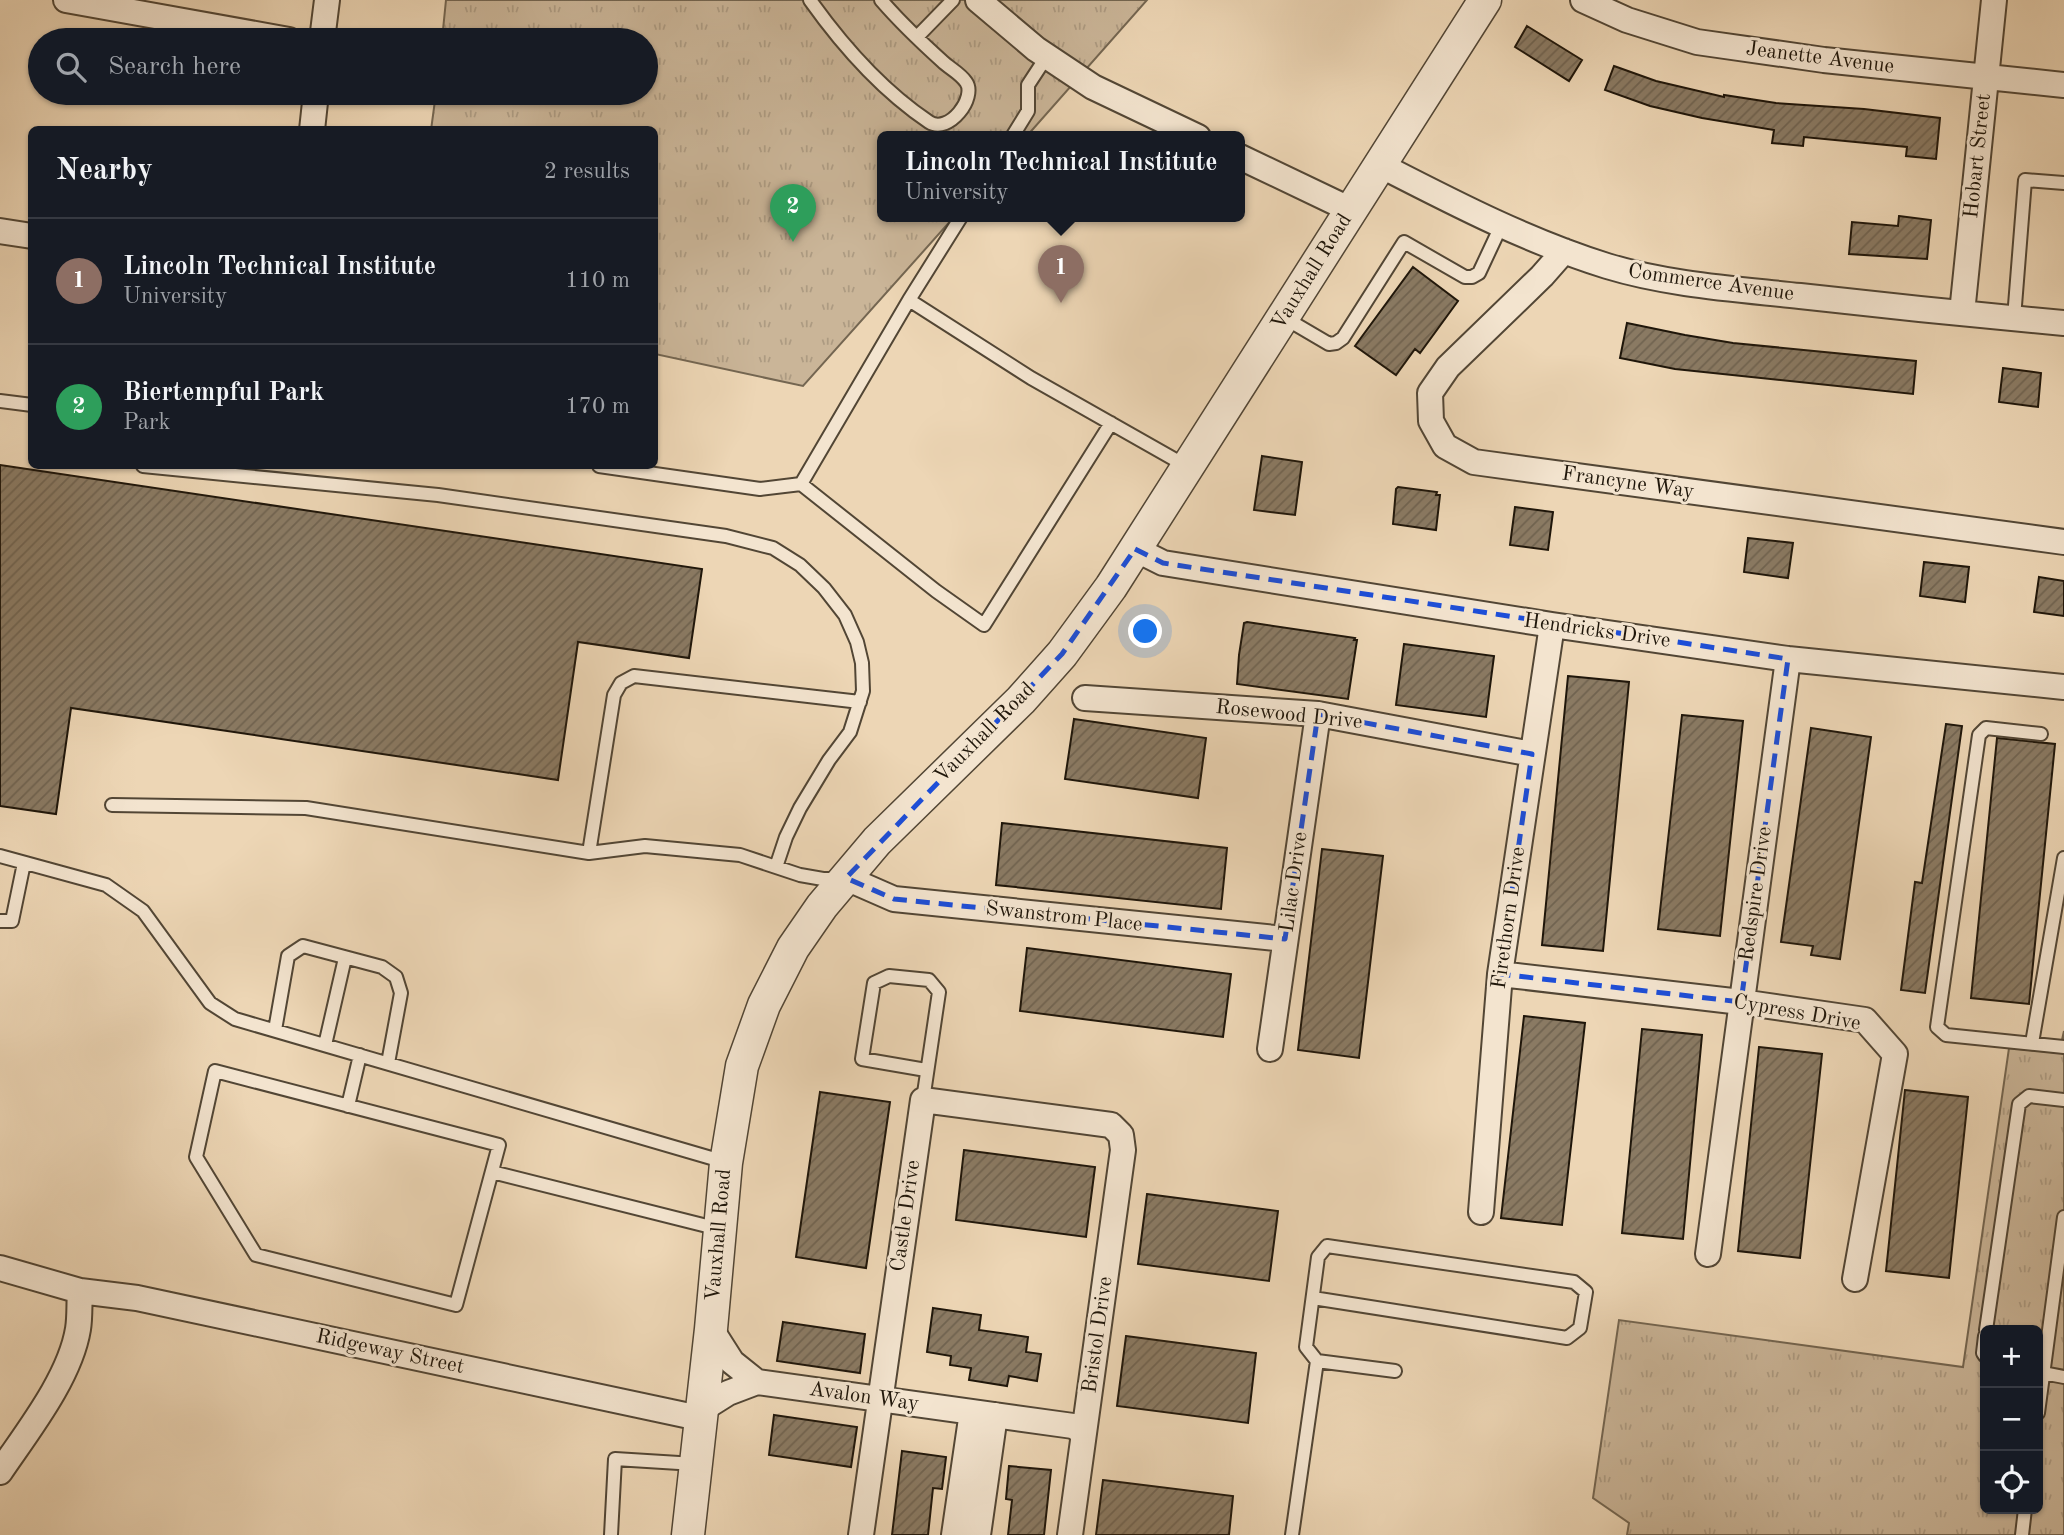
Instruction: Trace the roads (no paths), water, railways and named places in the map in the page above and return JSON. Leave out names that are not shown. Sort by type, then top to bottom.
[{"type":"street","points":[[66,0],[222,28]]},
{"type":"street","points":[[324,28],[327,0]]},
{"type":"street","points":[[978,0],[1047,56],[1093,87],[1185,131]]},
{"type":"street","name":"Vauxhall Road","points":[[688,1535],[726,1163],[742,1066],[764,1005],[793,948],[822,906],[877,841],[1021,700],[1062,654],[1111,587],[1485,0]]},
{"type":"street","name":"Jeanette Avenue","points":[[1583,0],[1627,20],[1697,42],[1812,58],[2064,85]]},
{"type":"street","name":"Hobart Street","points":[[1962,313],[1994,0]]},
{"type":"street","points":[[312,126],[315,105]]},
{"type":"street","points":[[1245,159],[1351,210]]},
{"type":"street","name":"Commerce Avenue","points":[[1380,165],[1502,226],[1608,266],[1693,284],[1936,312],[2064,323]]},
{"type":"street","points":[[0,231],[28,235]]},
{"type":"street","name":"Francyne Way","points":[[1564,251],[1542,276],[1448,367],[1430,393],[1431,421],[1445,446],[1474,462],[2064,542]]},
{"type":"street","name":"Hendricks Drive","points":[[1135,549],[1163,563],[1552,625],[1788,659],[2064,687]]},
{"type":"street","name":"Firethorn Drive","points":[[1481,1212],[1500,974],[1552,625]]},
{"type":"street","name":"Redspire Drive","points":[[1708,1254],[1788,659]]},
{"type":"street","name":"Rosewood Drive","points":[[1085,698],[1318,714],[1532,754]]},
{"type":"street","name":"Lilac Drive","points":[[1270,1049],[1318,714]]},
{"type":"street","name":"Swanstrom Place","points":[[846,878],[894,899],[1285,939]]},
{"type":"street","name":"Cypress Drive","points":[[1500,974],[1741,1002],[1865,1020],[1895,1054],[1855,1279]]},
{"type":"street","name":"Bristol Drive","points":[[923,1100],[1111,1125],[1121,1135],[1123,1150],[1070,1535]]},
{"type":"street","name":"Castle Drive","points":[[861,1535],[923,1100]]},
{"type":"street","name":"Ridgeway Street","points":[[0,1268],[80,1291],[137,1298],[700,1414]]},
{"type":"street","points":[[0,1472],[46,1405],[68,1361],[78,1331],[80,1291]]},
{"type":"street","points":[[711,1329],[732,1362],[757,1382]]},
{"type":"street","name":"Avalon Way","points":[[700,1414],[728,1393],[757,1382],[1073,1426],[1084,1433]]},
{"type":"street","points":[[954,1535],[983,1413]]},
{"type":"street","points":[[978,1535],[983,1413]]},
{"type":"lane","points":[[810,0],[841,39],[881,82],[912,110],[933,125],[942,126],[950,122],[968,98],[970,88],[966,80],[944,63],[881,0]]},
{"type":"lane","points":[[917,37],[953,0]]},
{"type":"lane","points":[[1016,131],[1028,111],[1028,85],[1047,56]]},
{"type":"lane","points":[[2014,318],[2025,180],[2064,183]]},
{"type":"lane","points":[[801,484],[958,222]]},
{"type":"lane","points":[[1283,317],[1329,344],[1336,343],[1343,338],[1404,242],[1465,277],[1472,277],[1479,273],[1502,226]]},
{"type":"lane","points":[[909,300],[1031,378],[1188,467]]},
{"type":"lane","points":[[0,401],[28,404]]},
{"type":"lane","points":[[620,469],[760,489],[801,484],[936,591],[984,625],[1111,423]]},
{"type":"lane","points":[[174,469],[438,495],[726,536],[773,548],[800,565],[824,588],[845,615],[857,642],[862,663],[863,691],[850,732],[829,760],[796,818],[776,867]]},
{"type":"lane","points":[[589,853],[614,695],[621,683],[627,679],[634,676],[860,702]]},
{"type":"lane","points":[[2041,734],[1986,728],[1979,735],[1937,1027],[1946,1035],[2064,1047]]},
{"type":"lane","points":[[112,805],[306,808],[589,853],[645,846],[740,855],[823,879],[846,878]]},
{"type":"lane","points":[[0,856],[106,885],[143,911],[210,1003],[235,1019],[726,1163]]},
{"type":"lane","points":[[2032,1043],[2064,858]]},
{"type":"lane","points":[[0,921],[12,921],[24,863]]},
{"type":"lane","points":[[275,1030],[288,956],[303,946],[382,967],[396,977],[401,993],[388,1063]]},
{"type":"lane","points":[[325,1045],[345,958]]},
{"type":"lane","points":[[923,1100],[939,992],[929,980],[889,976],[874,983],[862,1059],[926,1070]]},
{"type":"lane","points":[[348,1106],[360,1055]]},
{"type":"lane","points":[[215,1071],[499,1145],[492,1172],[456,1305],[256,1255],[195,1157],[215,1071]]},
{"type":"lane","points":[[1987,1325],[2019,1104],[2029,1096],[2064,1100]]},
{"type":"lane","points":[[492,1172],[720,1229]]},
{"type":"lane","points":[[2043,1354],[2064,1217]]},
{"type":"lane","points":[[1313,1298],[1567,1338],[1580,1328],[1586,1292],[1574,1282],[1327,1246],[1318,1256],[1306,1347],[1317,1361],[1395,1371]]},
{"type":"lane","points":[[1292,1535],[1317,1361]]},
{"type":"lane","points":[[2043,1374],[2064,1377]]},
{"type":"lane","points":[[611,1535],[615,1459],[695,1464]]},
{"type":"lane","points":[[2022,1535],[2024,1514]]},
{"type":"place","name":"Biertempful Park","points":[[793,242]]},
{"type":"place","name":"Lincoln Technical Institute","points":[[1061,303]]}]
